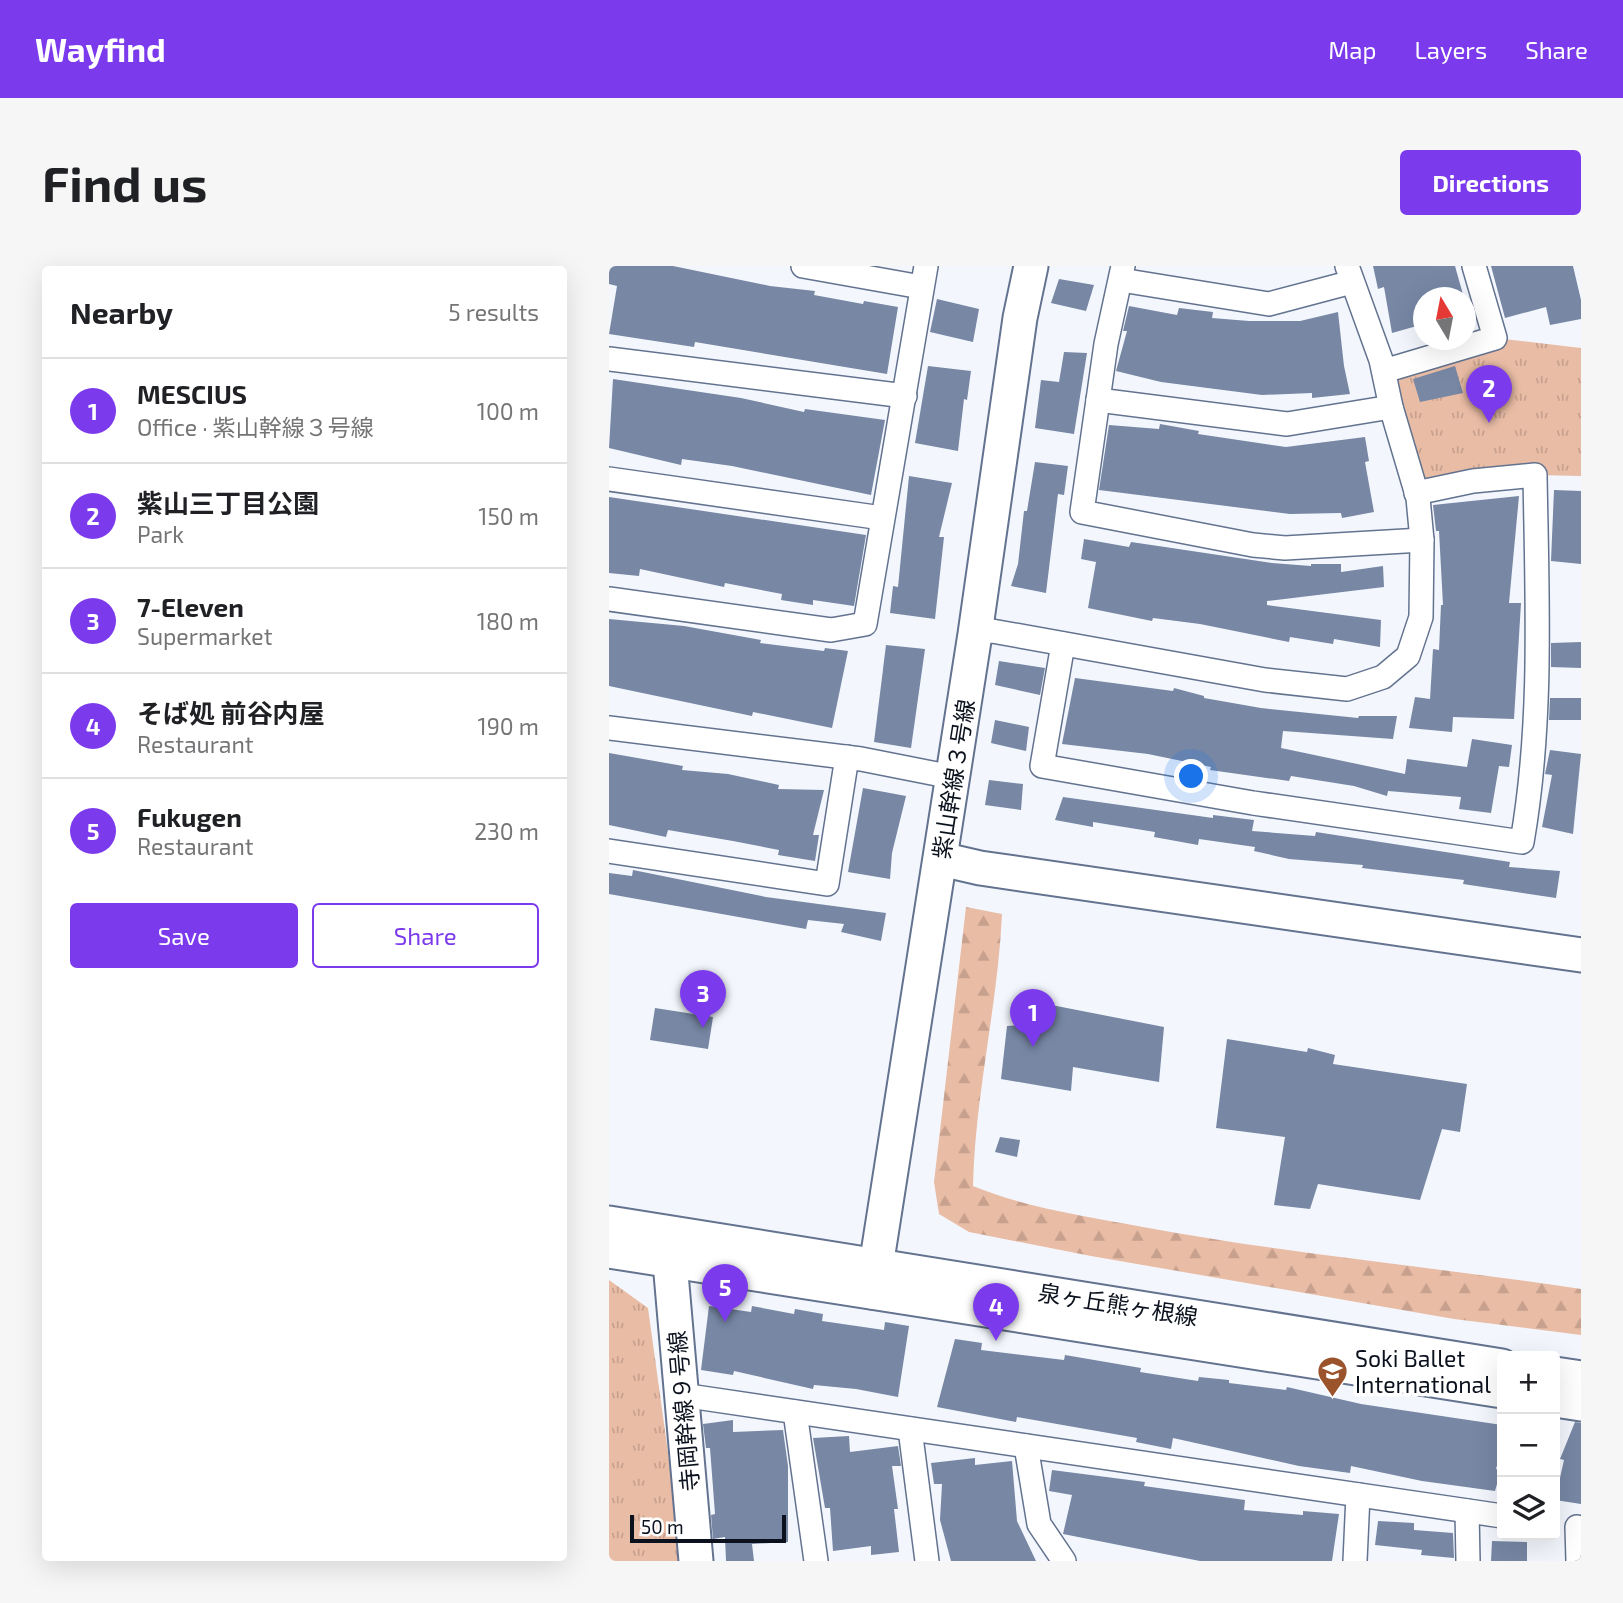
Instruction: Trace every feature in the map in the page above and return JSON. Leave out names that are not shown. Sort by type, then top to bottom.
[{"type":"street","points":[[609,599],[831,630],[865,624],[924,276],[803,266]]},
{"type":"street","name":"紫山幹線３号線","points":[[874,1278],[941,859],[1020,318],[1031,266]]},
{"type":"street","points":[[1384,371],[1495,338],[1475,266]]},
{"type":"street","points":[[975,634],[992,631],[1265,680],[1347,689],[1383,677],[1408,656],[1421,617],[1422,540],[1416,493],[1391,407],[1384,371],[1350,274],[1269,304],[1122,273],[1106,344],[1082,512],[1254,545],[1285,548],[1422,540]]},
{"type":"street","points":[[609,359],[905,396]]},
{"type":"street","points":[[1098,400],[1287,424],[1391,407]]},
{"type":"street","points":[[1063,644],[1042,766],[1253,803],[1522,842],[1532,783],[1535,723],[1535,475],[1473,481],[1416,493]]},
{"type":"street","points":[[609,478],[882,518]]},
{"type":"street","points":[[609,728],[847,757],[952,777]]},
{"type":"street","points":[[609,851],[827,884],[847,757]]},
{"type":"street","points":[[941,859],[980,868],[1581,956]]},
{"type":"street","name":"泉ヶ丘熊ヶ根線","points":[[609,1223],[874,1278],[1497,1390]]},
{"type":"street","name":"泉ヶ丘熊ヶ根線","points":[[609,1251],[670,1262],[874,1278],[1497,1365]]},
{"type":"street","name":"寺岡幹線９号線","points":[[670,1262],[696,1561]]},
{"type":"street","points":[[1560,1375],[1581,1378]]},
{"type":"street","points":[[682,1395],[1497,1515]]},
{"type":"street","points":[[1560,1400],[1581,1404]]},
{"type":"street","points":[[795,1412],[816,1561]]},
{"type":"street","points":[[910,1429],[927,1561]]},
{"type":"street","points":[[1026,1446],[1039,1524],[1066,1561]]},
{"type":"street","points":[[1355,1561],[1358,1495]]},
{"type":"street","points":[[1467,1511],[1468,1561]]},
{"type":"street","points":[[1571,1526],[1578,1561]]},
{"type":"green space","points":[[1495,338],[1581,348],[1581,476],[1535,475],[1416,493],[1384,371],[1455,350],[1476,350],[1476,344]]},
{"type":"green space","points":[[966,907],[1002,914],[978,1117],[973,1186],[1056,1211],[1197,1237],[1581,1289],[1581,1335],[1454,1319],[1091,1256],[969,1232],[939,1214],[934,1182]]},
{"type":"green space","points":[[609,1280],[648,1308],[683,1561],[609,1561]]},
{"type":"building","points":[[609,266],[673,266],[770,286],[815,291],[814,295],[863,304],[864,301],[898,307],[887,374],[695,342],[694,347],[609,334],[617,286],[609,284]]},
{"type":"building","points":[[1373,266],[1455,266],[1461,287],[1413,287],[1413,327],[1392,333],[1384,287],[1378,289]]},
{"type":"building","points":[[1491,266],[1573,266],[1581,300],[1581,319],[1550,325],[1546,307],[1505,318]]},
{"type":"building","points":[[1059,279],[1094,285],[1086,311],[1051,303]]},
{"type":"building","points":[[937,299],[979,309],[973,342],[930,332]]},
{"type":"building","points":[[1129,306],[1177,315],[1179,308],[1213,312],[1212,318],[1249,321],[1300,321],[1338,312],[1350,394],[1312,398],[1312,393],[1262,395],[1161,382],[1116,371],[1127,331],[1123,331]]},
{"type":"building","points":[[1064,352],[1087,353],[1074,434],[1035,428],[1041,380],[1059,382]]},
{"type":"building","points":[[928,366],[971,371],[967,400],[964,399],[958,451],[915,443]]},
{"type":"building","points":[[1455,366],[1463,393],[1420,402],[1413,379]]},
{"type":"building","points":[[613,379],[741,398],[804,412],[805,409],[885,420],[871,495],[732,466],[682,459],[681,465],[609,448]]},
{"type":"building","points":[[1160,424],[1199,431],[1198,434],[1286,447],[1365,437],[1369,461],[1365,462],[1374,512],[1342,518],[1341,513],[1290,514],[1099,490],[1109,425],[1159,429]]},
{"type":"building","points":[[1035,462],[1068,466],[1064,495],[1058,494],[1046,593],[1011,586],[1018,564],[1024,511],[1027,511]]},
{"type":"building","points":[[909,476],[952,483],[939,537],[944,537],[935,619],[890,613],[893,586],[898,587]]},
{"type":"building","points":[[1554,490],[1581,491],[1581,564],[1551,561]]},
{"type":"building","points":[[1519,496],[1509,603],[1521,603],[1514,719],[1453,717],[1452,732],[1409,728],[1415,697],[1430,699],[1433,649],[1439,650],[1443,605],[1439,531],[1436,531],[1433,505]]},
{"type":"building","points":[[609,497],[866,535],[854,606],[813,600],[813,605],[781,600],[782,594],[725,583],[724,587],[640,569],[639,576],[609,573]]},
{"type":"building","points":[[1084,539],[1129,547],[1131,542],[1272,563],[1311,566],[1341,564],[1341,572],[1383,566],[1384,587],[1267,601],[1267,605],[1381,620],[1380,647],[1334,639],[1333,644],[1290,637],[1289,642],[1200,624],[1153,618],[1152,621],[1088,608],[1096,562],[1081,559]]},
{"type":"building","points":[[609,619],[684,626],[761,640],[760,643],[824,651],[825,648],[848,651],[832,728],[753,712],[752,716],[609,686]]},
{"type":"building","points":[[1581,642],[1581,668],[1551,667],[1551,643]]},
{"type":"building","points":[[886,645],[925,649],[911,748],[874,742]]},
{"type":"building","points":[[999,661],[1045,668],[1040,695],[995,685]]},
{"type":"building","points":[[1075,678],[1173,691],[1174,688],[1204,698],[1261,708],[1358,718],[1397,716],[1393,739],[1283,731],[1281,748],[1405,774],[1407,759],[1467,767],[1472,739],[1512,745],[1509,767],[1499,766],[1491,813],[1459,809],[1461,797],[1388,791],[1387,796],[1354,786],[1291,776],[1289,781],[1210,770],[1211,767],[1148,754],[1062,744]]},
{"type":"building","points":[[1550,698],[1581,698],[1581,720],[1549,720]]},
{"type":"building","points":[[995,720],[1029,727],[1026,751],[991,743]]},
{"type":"building","points":[[1550,750],[1581,754],[1573,834],[1542,827],[1552,775],[1545,774]]},
{"type":"building","points":[[609,753],[683,766],[682,770],[728,774],[779,785],[778,789],[824,790],[813,835],[819,835],[815,861],[778,855],[779,850],[733,841],[668,830],[666,837],[609,825]]},
{"type":"building","points":[[989,780],[1023,784],[1021,810],[985,805]]},
{"type":"building","points":[[863,788],[906,796],[892,853],[890,879],[848,872]]},
{"type":"building","points":[[1063,797],[1213,818],[1213,815],[1254,820],[1252,831],[1315,836],[1316,832],[1510,862],[1509,867],[1560,871],[1556,898],[1463,884],[1464,880],[1362,868],[1363,865],[1289,859],[1254,851],[1255,847],[1199,839],[1198,845],[1154,837],[1155,832],[1093,822],[1093,827],[1055,820]]},
{"type":"building","points":[[633,870],[766,897],[886,913],[881,941],[841,932],[844,924],[808,920],[806,929],[609,894],[609,873],[632,876]]},
{"type":"building","points":[[1031,1001],[1164,1027],[1159,1082],[1073,1067],[1071,1091],[1001,1079],[1007,1026],[1024,1025]]},
{"type":"building","points":[[655,1008],[713,1017],[708,1049],[650,1040]]},
{"type":"building","points":[[1227,1039],[1307,1052],[1308,1048],[1335,1055],[1333,1064],[1467,1084],[1460,1132],[1442,1129],[1420,1200],[1318,1184],[1310,1209],[1274,1205],[1285,1137],[1216,1128]]},
{"type":"building","points":[[1000,1137],[1020,1140],[1017,1157],[995,1152]]},
{"type":"building","points":[[709,1306],[751,1312],[752,1306],[794,1314],[795,1309],[823,1314],[822,1321],[884,1330],[885,1322],[909,1326],[898,1397],[814,1385],[813,1389],[734,1371],[733,1375],[701,1370]]},
{"type":"building","points":[[955,1339],[982,1343],[981,1350],[1064,1360],[1065,1355],[1141,1368],[1140,1372],[1198,1381],[1199,1377],[1229,1380],[1229,1383],[1286,1390],[1287,1387],[1361,1404],[1497,1424],[1497,1484],[1495,1491],[1422,1481],[1351,1466],[1350,1473],[1299,1466],[1173,1438],[1171,1449],[1136,1442],[1137,1438],[1017,1417],[1016,1422],[937,1407]]},
{"type":"building","points":[[733,1420],[733,1432],[783,1430],[788,1466],[788,1542],[752,1544],[754,1561],[726,1561],[725,1537],[713,1539],[711,1515],[715,1514],[710,1448],[706,1448],[703,1424]]},
{"type":"building","points":[[1575,1422],[1581,1423],[1581,1504],[1560,1501],[1560,1478],[1564,1460],[1560,1459]]},
{"type":"building","points":[[849,1436],[850,1452],[898,1446],[901,1466],[892,1466],[898,1509],[894,1509],[899,1552],[871,1555],[871,1546],[833,1551],[830,1508],[825,1508],[813,1438]]},
{"type":"building","points":[[975,1458],[975,1465],[1012,1461],[1017,1521],[1036,1561],[951,1561],[940,1520],[942,1484],[934,1484],[931,1463]]},
{"type":"building","points":[[1052,1470],[1145,1482],[1144,1486],[1245,1500],[1244,1510],[1303,1515],[1303,1511],[1339,1514],[1332,1561],[1200,1561],[1063,1534],[1072,1495],[1049,1491]]},
{"type":"building","points":[[1378,1521],[1414,1523],[1414,1530],[1453,1533],[1454,1558],[1421,1555],[1422,1550],[1375,1545]]},
{"type":"building","points":[[1492,1541],[1527,1542],[1527,1561],[1491,1561]]},
{"type":"place","name":"紫山三丁目公園","points":[[1489,423]]},
{"type":"place","name":"7-Eleven","points":[[703,1028]]},
{"type":"place","name":"MESCIUS","points":[[1033,1047]]},
{"type":"place","name":"Fukugen","points":[[725,1322]]},
{"type":"place","name":"そば処 前谷内屋","points":[[996,1341]]},
{"type":"place","name":"Soki Ballet International","points":[[1332,1398]]}]
